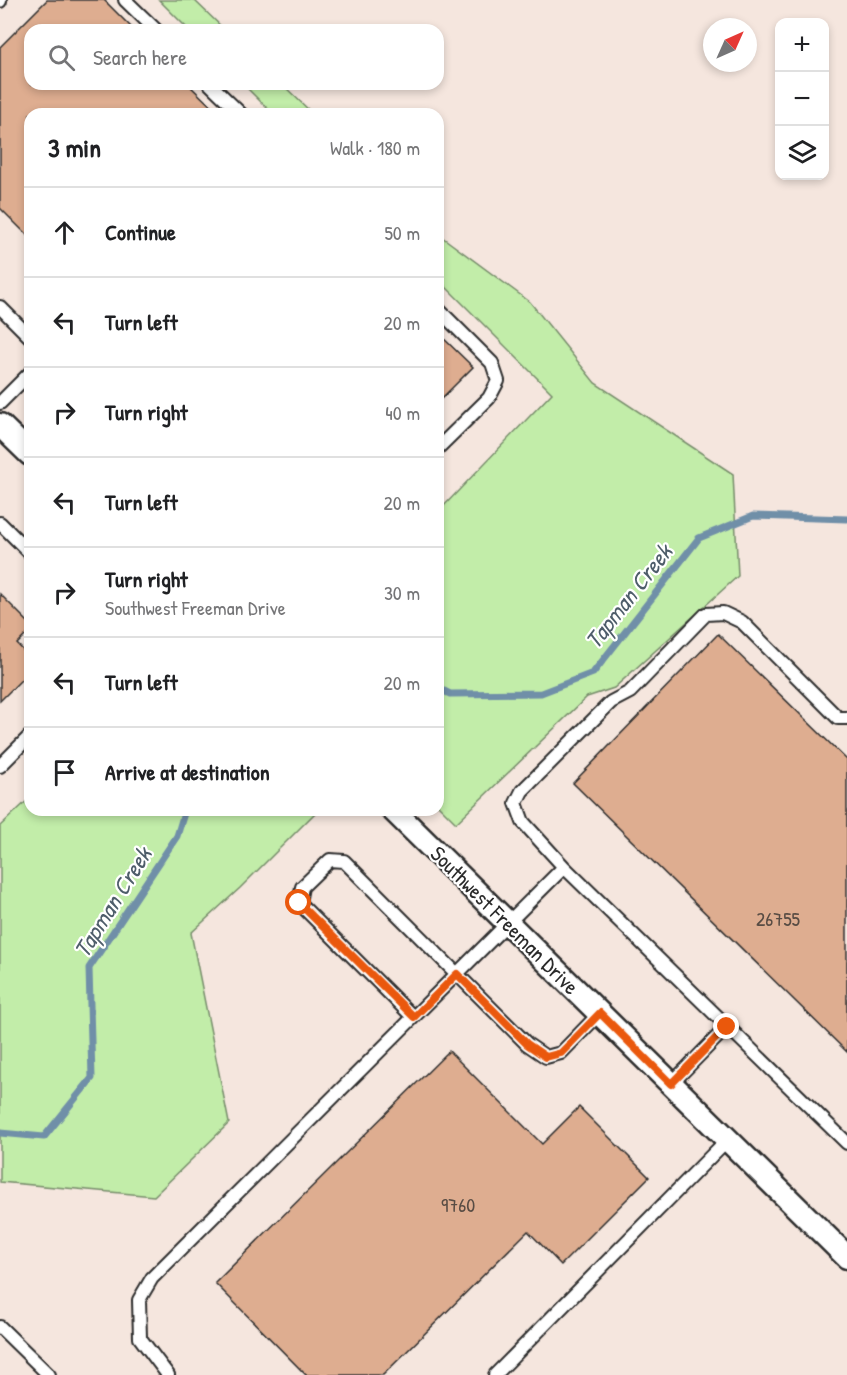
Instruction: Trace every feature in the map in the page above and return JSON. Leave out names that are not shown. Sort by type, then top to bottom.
[{"type":"street","points":[[0,425],[24,448]]},
{"type":"street","name":"Southwest Freeman Drive","points":[[399,816],[727,1140],[843,1246]]},
{"type":"lane","points":[[125,0],[150,24]]},
{"type":"lane","points":[[216,90],[235,108]]},
{"type":"lane","points":[[0,307],[24,331]]},
{"type":"lane","points":[[444,315],[492,363],[498,381],[489,398],[444,442]]},
{"type":"lane","points":[[0,403],[24,379]]},
{"type":"lane","points":[[0,523],[24,547]]},
{"type":"lane","points":[[847,717],[838,718],[822,704],[742,622],[723,613],[706,614],[630,692],[611,702],[522,791],[516,803],[523,822],[564,867],[847,1143]]},
{"type":"lane","points":[[0,766],[24,742]]},
{"type":"lane","points":[[414,1017],[299,903],[302,887],[330,860],[344,861],[527,1044],[546,1057],[561,1053],[600,1013]]},
{"type":"lane","points":[[168,1375],[140,1338],[139,1299],[152,1278],[564,867]]},
{"type":"lane","points":[[671,1084],[727,1027]]},
{"type":"lane","points":[[495,1375],[727,1140]]},
{"type":"lane","points":[[0,1327],[49,1375]]},
{"type":"green space","points":[[159,0],[194,0],[219,24],[183,24]]},
{"type":"green space","points":[[249,90],[288,90],[307,108],[267,108]]},
{"type":"green space","points":[[444,238],[530,302],[595,383],[733,474],[738,576],[614,688],[587,697],[456,823],[444,811],[444,506],[552,393],[444,285]]},
{"type":"green space","points":[[24,804],[24,816],[312,816],[191,933],[229,1123],[154,1196],[0,1182],[0,826]]},
{"type":"building","points":[[47,0],[104,0],[128,24],[24,24],[24,90],[194,90],[213,108],[24,108],[24,232],[0,208],[0,47]]},
{"type":"building","points":[[444,339],[473,367],[444,396]]},
{"type":"building","points":[[0,594],[24,618],[24,637],[17,644],[24,651],[24,677],[0,701]]},
{"type":"building","points":[[718,634],[847,760],[847,1052],[573,783]]},
{"type":"building","points":[[449,1051],[542,1144],[579,1107],[649,1177],[561,1265],[528,1231],[383,1375],[306,1375],[215,1283]]},
{"type":"waterway","name":"Tapman Creek","points":[[444,691],[450,694],[541,693],[593,673],[699,538],[753,516],[847,519]]},
{"type":"waterway","name":"Tapman Creek","points":[[0,1133],[44,1137],[92,1078],[89,968],[177,836],[183,816]]},
{"type":"route","points":[[299,903],[414,1017],[457,974],[527,1044],[546,1057],[561,1053],[600,1013],[671,1084],[727,1027]]}]
